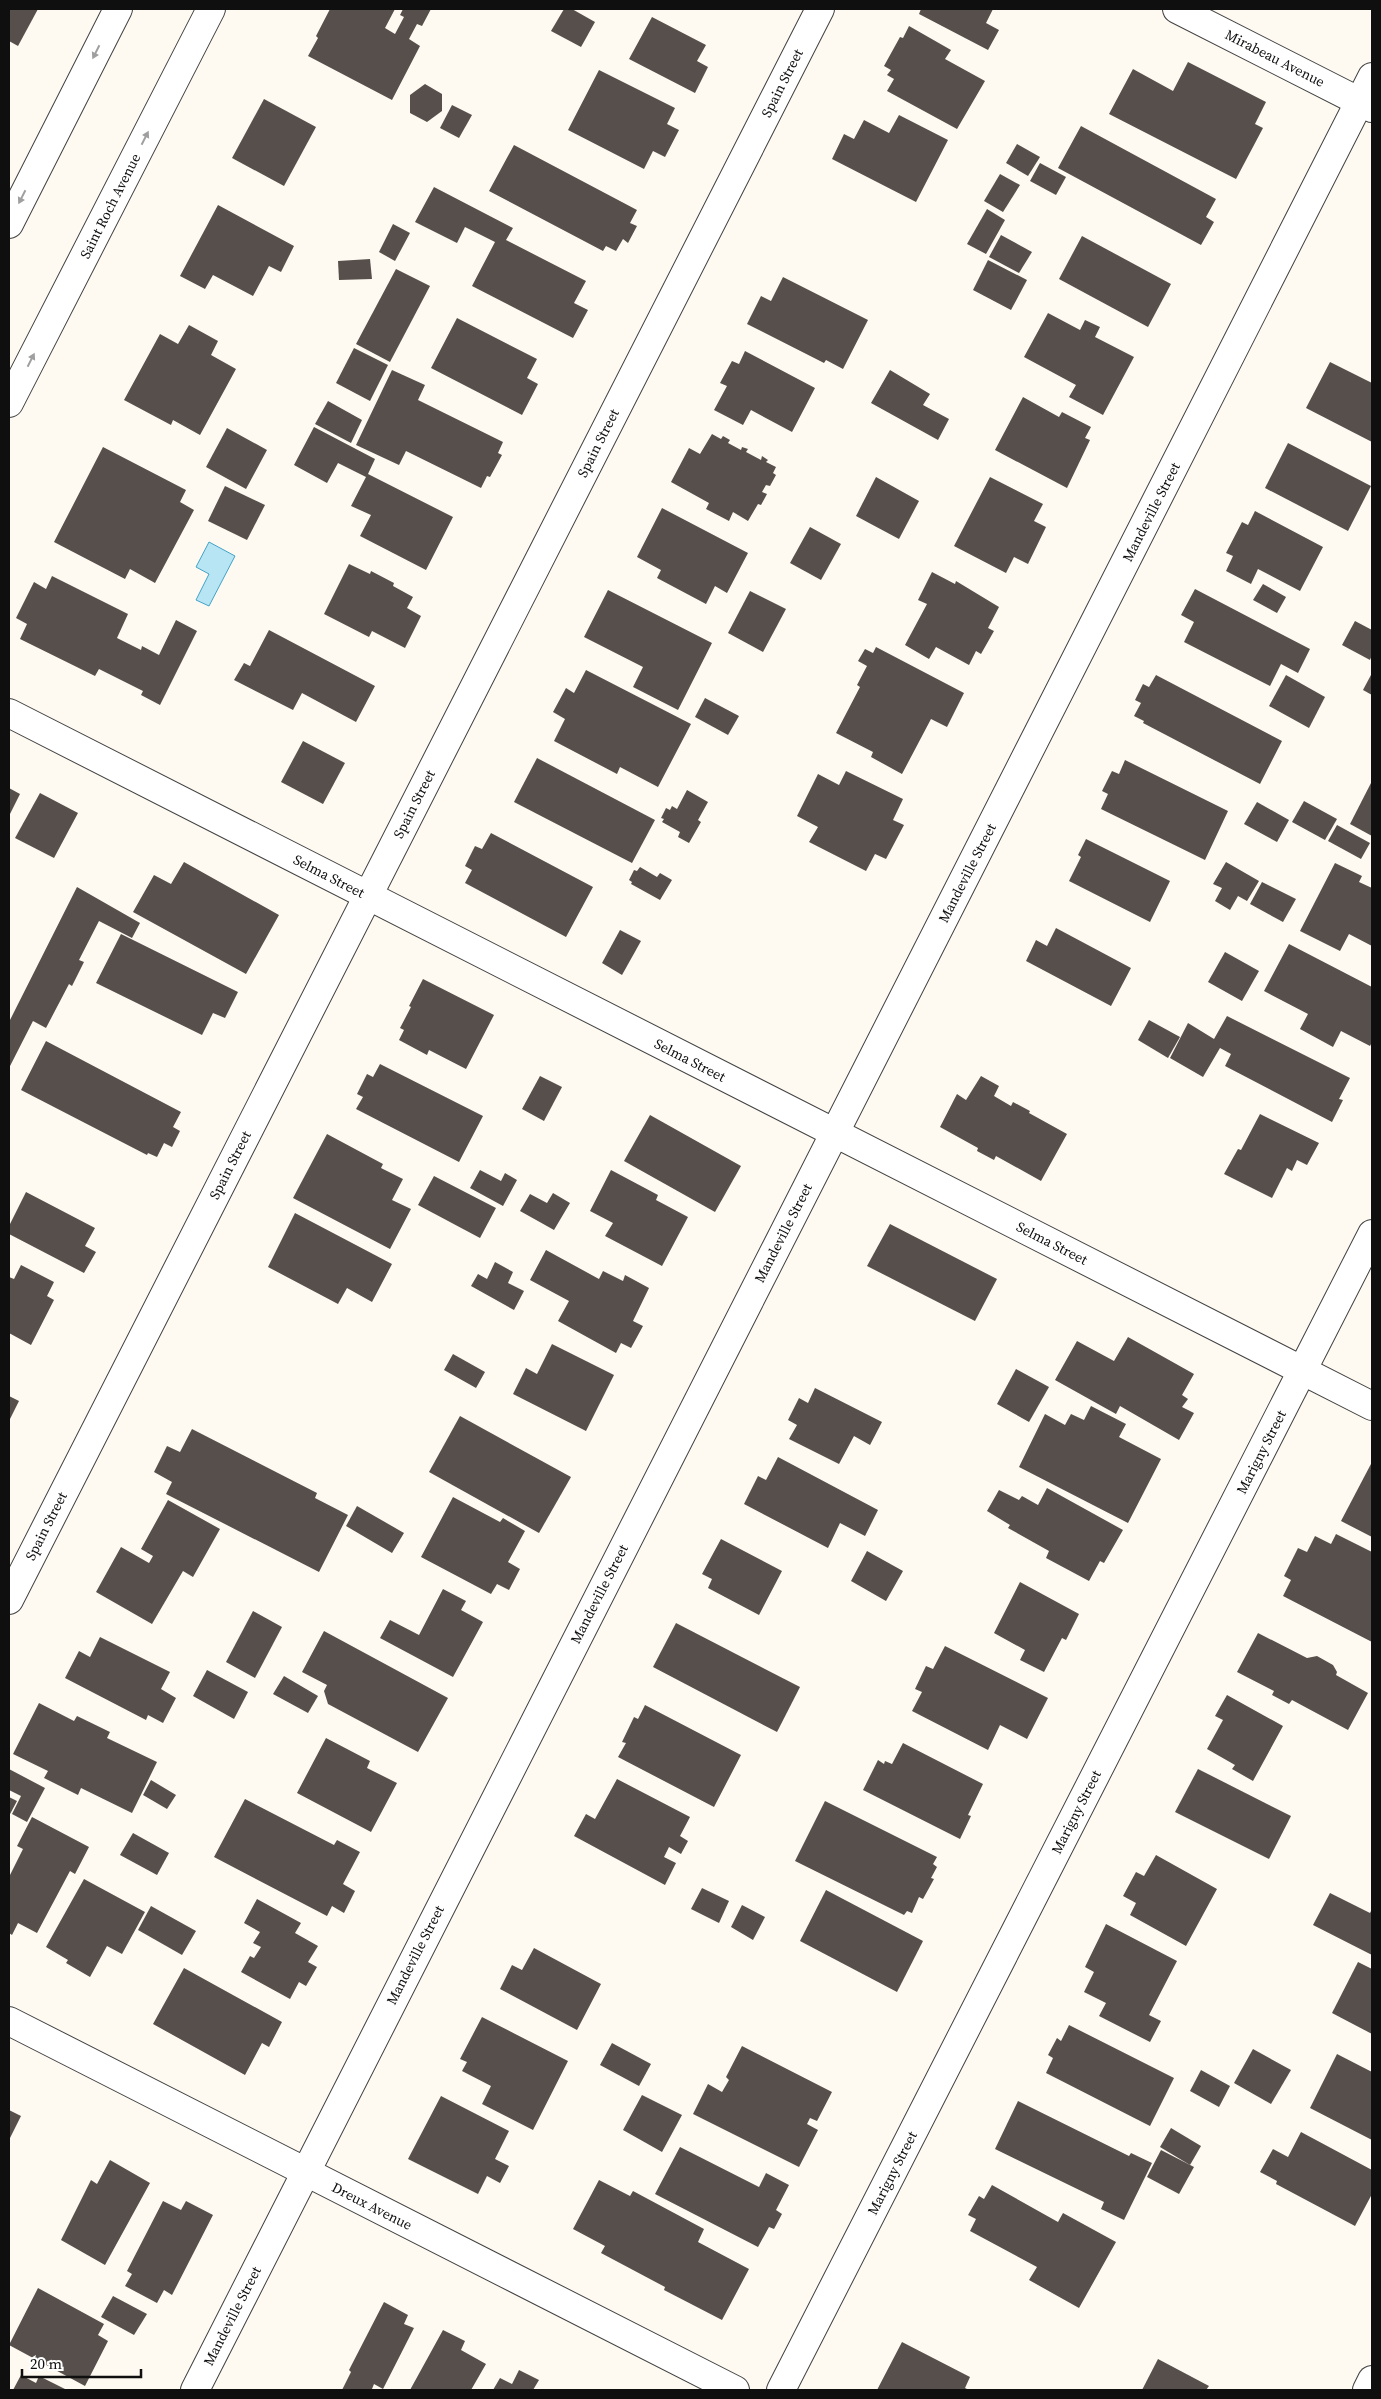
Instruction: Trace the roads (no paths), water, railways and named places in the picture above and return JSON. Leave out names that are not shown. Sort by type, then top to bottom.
[{"type":"street","points":[[9,224],[118,9]]},
{"type":"street","name":"Saint Roch Avenue","points":[[9,404],[211,9]]},
{"type":"street","name":"Spain Street","points":[[9,1600],[820,9]]},
{"type":"street","name":"Mirabeau Avenue","points":[[1178,9],[1366,105]]},
{"type":"street","name":"Mandeville Street","points":[[195,2390],[304,2172],[834,1133],[1366,105],[1372,77]]},
{"type":"street","name":"Selma Street","points":[[9,713],[1372,1406]]},
{"type":"street","name":"Marigny Street","points":[[781,2390],[1372,1234]]},
{"type":"street","name":"Dreux Avenue","points":[[9,2022],[735,2390]]},
{"type":"street","points":[[1367,2390],[1372,2380]]},
{"type":"water","points":[[209,542],[235,556],[209,606],[196,600],[209,574],[196,567]]}]
